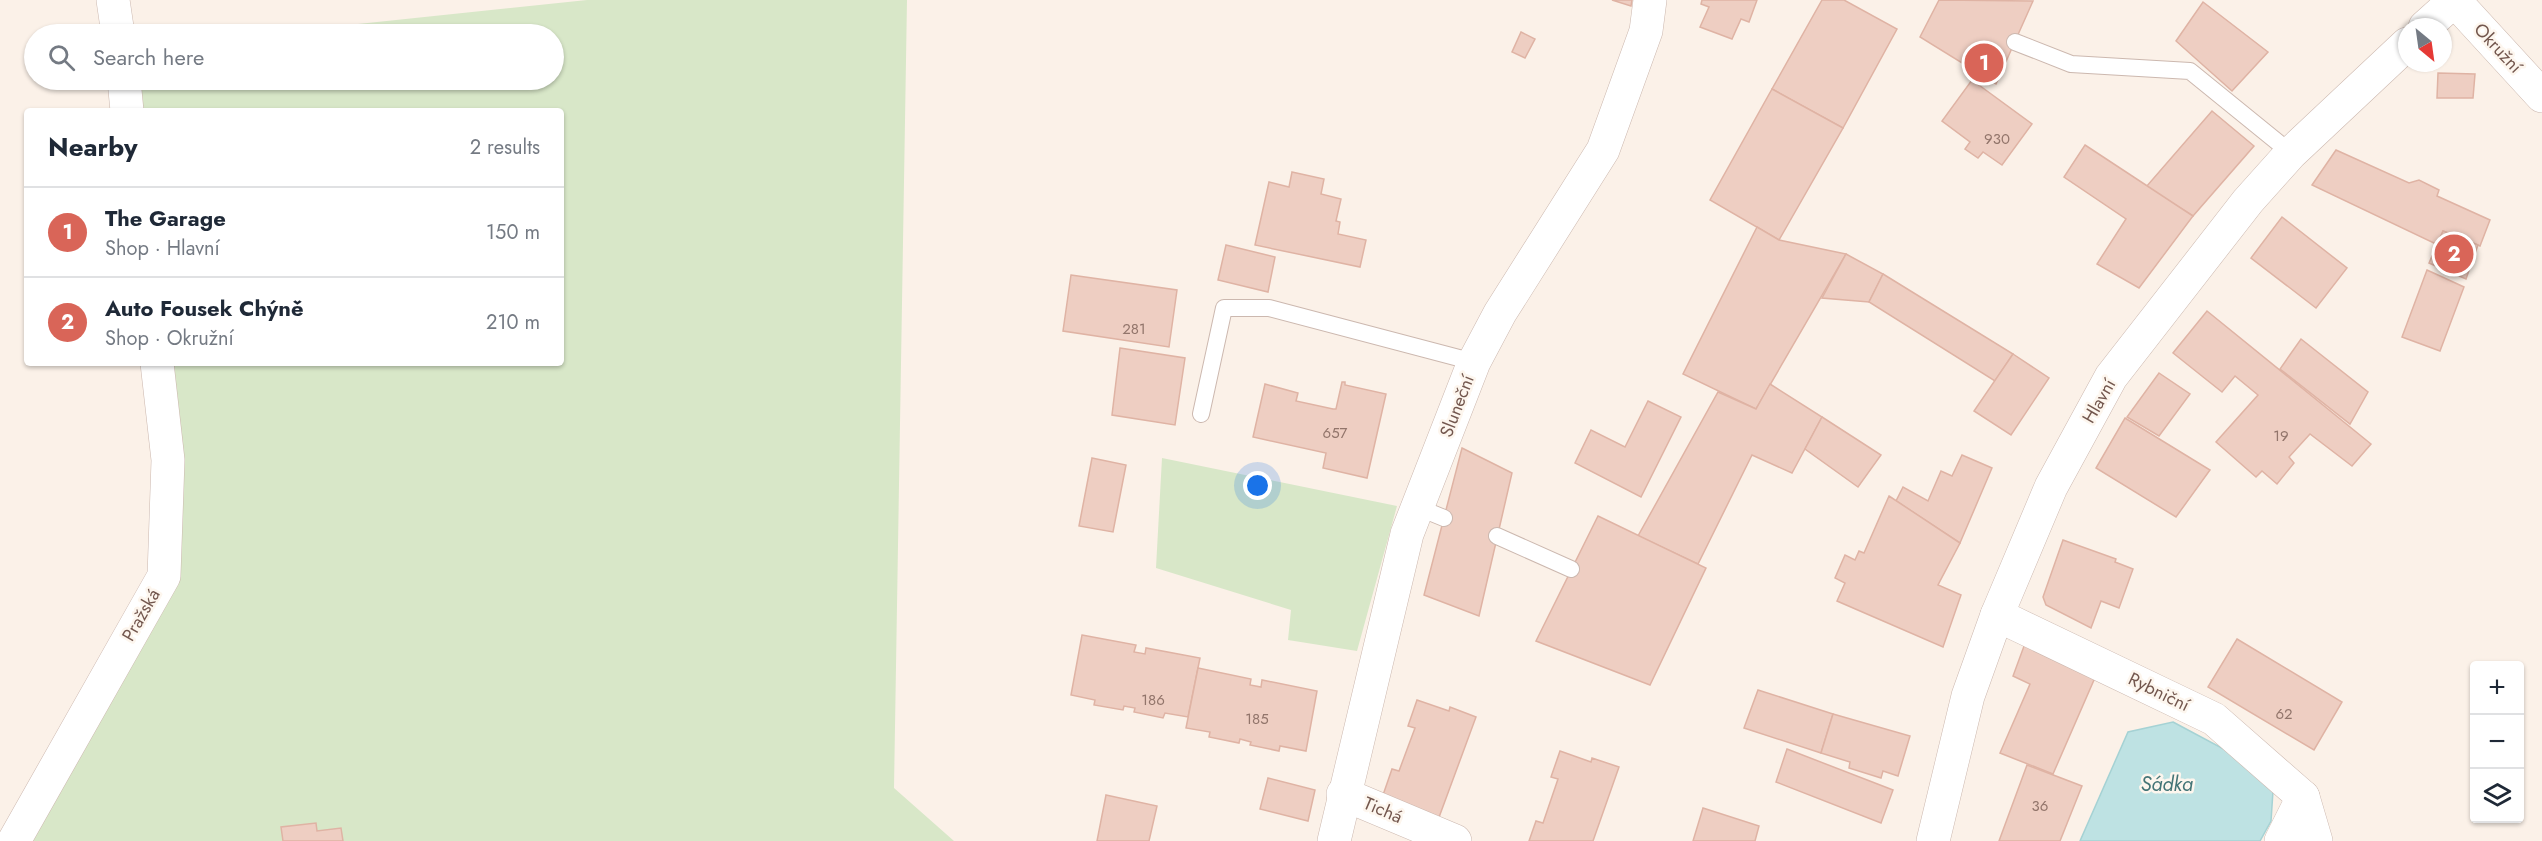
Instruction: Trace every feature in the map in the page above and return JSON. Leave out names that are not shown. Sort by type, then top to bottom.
[{"type":"street","points":[[113,0],[117,24]]},
{"type":"street","name":"Sluneční","points":[[1334,841],[1343,794],[1407,534],[1430,513],[1474,362],[1500,313],[1603,150],[1646,31],[1650,0]]},
{"type":"street","points":[[2435,18],[2454,0]]},
{"type":"street","name":"Okružní","points":[[2454,0],[2542,96]]},
{"type":"street","name":"Hlavní","points":[[1933,841],[1968,696],[1997,615],[2051,487],[2111,377],[2248,201],[2291,153],[2398,52]]},
{"type":"street","points":[[125,90],[128,108]]},
{"type":"street","name":"Pražská","points":[[14,841],[164,576],[168,460],[157,366]]},
{"type":"street","name":"Rybniční","points":[[1997,615],[2214,719],[2303,797]]},
{"type":"street","name":"Tichá","points":[[1343,794],[1455,841]]},
{"type":"street","points":[[2281,841],[2303,797]]},
{"type":"street","points":[[2303,797],[2316,841]]},
{"type":"lane","points":[[2015,42],[2071,64],[2190,71],[2291,153]]},
{"type":"lane","points":[[1201,414],[1224,308],[1269,308],[1474,362]]},
{"type":"lane","points":[[1497,536],[1571,569]]},
{"type":"green space","points":[[587,0],[907,0],[894,788],[954,841],[14,841],[164,576],[157,366],[564,366],[564,108],[127,108],[125,90],[564,90],[564,24],[358,24]]},
{"type":"green space","points":[[1162,458],[1397,506],[1357,651],[1288,640],[1291,610],[1156,568]]},
{"type":"water","name":"Sádka","points":[[2173,722],[2250,763],[2273,791],[2271,821],[2260,841],[2080,841],[2128,732]]},
{"type":"building","points":[[1612,0],[1632,0],[1631,6]]},
{"type":"building","points":[[1702,0],[1757,0],[1749,22],[1741,19],[1732,39],[1700,27],[1709,7],[1701,4]]},
{"type":"building","points":[[1822,0],[1844,0],[1897,29],[1843,128],[1772,89]]},
{"type":"building","points":[[1939,0],[2033,1],[1996,84],[1920,37]]},
{"type":"building","points":[[2203,2],[2268,52],[2232,91],[2176,41]]},
{"type":"building","points":[[1521,32],[1535,39],[1525,58],[1512,52]]},
{"type":"building","points":[[2438,73],[2475,74],[2473,98],[2437,98]]},
{"type":"building","points":[[1972,80],[2032,124],[2002,165],[1983,152],[1978,158],[1965,149],[1970,142],[1942,121]]},
{"type":"building","points":[[1772,89],[1843,128],[1779,240],[1710,200]]},
{"type":"building","points":[[2212,111],[2254,146],[2193,216],[2146,187]]},
{"type":"building","points":[[2085,145],[2193,216],[2139,288],[2097,264],[2126,219],[2064,177]]},
{"type":"building","points":[[2336,150],[2409,183],[2419,180],[2439,190],[2437,196],[2490,220],[2480,246],[2443,231],[2438,245],[2312,185]]},
{"type":"building","points":[[1292,172],[1324,179],[1321,194],[1341,199],[1336,221],[1340,222],[1338,234],[1366,240],[1360,267],[1255,245],[1269,182],[1289,187]]},
{"type":"building","points":[[2282,217],[2347,268],[2316,308],[2251,258]]},
{"type":"building","points":[[1757,227],[1779,240],[1846,254],[1756,409],[1683,374]]},
{"type":"building","points":[[2443,231],[2478,245],[2466,279],[2429,263]]},
{"type":"building","points":[[1226,245],[1275,257],[1268,292],[1218,280]]},
{"type":"building","points":[[1846,254],[1883,274],[1869,302],[1822,298]]},
{"type":"building","points":[[2427,270],[2464,287],[2440,351],[2402,337]]},
{"type":"building","points":[[1883,274],[2013,354],[1995,381],[1869,302]]},
{"type":"building","points":[[1071,275],[1177,290],[1169,347],[1063,331]]},
{"type":"building","points":[[2207,311],[2371,444],[2352,466],[2310,434],[2289,457],[2294,463],[2277,484],[2262,471],[2256,477],[2216,442],[2258,395],[2235,376],[2222,392],[2173,353]]},
{"type":"building","points":[[2301,339],[2368,392],[2350,424],[2280,369]]},
{"type":"building","points":[[1120,348],[1185,358],[1175,425],[1112,415]]},
{"type":"building","points":[[2013,354],[2049,378],[2011,435],[1974,411]]},
{"type":"building","points":[[2159,373],[2190,394],[2159,436],[2127,417]]},
{"type":"building","points":[[1342,382],[1345,382],[1345,385],[1386,394],[1367,478],[1323,468],[1326,453],[1253,437],[1265,384],[1298,393],[1296,401],[1336,409]]},
{"type":"building","points":[[1770,384],[1822,417],[1792,473],[1752,455],[1698,564],[1638,536],[1718,392],[1756,409]]},
{"type":"building","points":[[1648,401],[1681,417],[1641,497],[1575,463],[1591,430],[1625,447]]},
{"type":"building","points":[[1822,417],[1881,455],[1858,487],[1805,449]]},
{"type":"building","points":[[2125,418],[2210,470],[2176,517],[2096,468]]},
{"type":"building","points":[[1462,448],[1512,473],[1479,616],[1424,595]]},
{"type":"building","points":[[1962,455],[1992,468],[1960,543],[1896,501],[1903,487],[1928,501],[1941,471],[1952,476]]},
{"type":"building","points":[[1092,458],[1126,465],[1113,532],[1079,526]]},
{"type":"building","points":[[1889,496],[1960,543],[1938,585],[1961,595],[1943,647],[1837,601],[1845,583],[1835,578],[1845,555],[1855,560],[1859,551],[1864,553]]},
{"type":"building","points":[[1598,516],[1706,568],[1650,685],[1536,641]]},
{"type":"building","points":[[2063,540],[2116,559],[2115,562],[2133,569],[2119,608],[2101,601],[2091,628],[2046,605],[2043,597]]},
{"type":"building","points":[[1082,635],[1136,645],[1134,652],[1145,654],[1146,648],[1200,658],[1188,717],[1165,713],[1163,718],[1134,712],[1135,708],[1124,706],[1123,710],[1094,705],[1095,700],[1071,695]]},
{"type":"building","points":[[2027,638],[2097,673],[2053,774],[2000,753],[2030,684],[2013,676]]},
{"type":"building","points":[[2237,639],[2342,702],[2314,750],[2208,687]]},
{"type":"building","points":[[1198,668],[1251,679],[1250,685],[1261,687],[1262,680],[1317,691],[1306,751],[1280,746],[1279,751],[1250,745],[1251,742],[1240,739],[1239,743],[1209,737],[1210,732],[1186,728]]},
{"type":"building","points":[[1758,690],[1833,714],[1821,753],[1744,728]]},
{"type":"building","points":[[1417,700],[1449,711],[1450,707],[1476,717],[1438,820],[1383,795],[1392,769],[1399,771],[1415,728],[1408,726]]},
{"type":"building","points":[[1833,714],[1910,736],[1898,776],[1883,771],[1881,778],[1849,768],[1850,762],[1821,753]]},
{"type":"building","points":[[1787,749],[1893,790],[1881,823],[1776,782]]},
{"type":"building","points":[[1560,751],[1591,762],[1592,758],[1619,767],[1593,841],[1529,841],[1536,821],[1543,823],[1558,779],[1551,777]]},
{"type":"building","points":[[2027,765],[2082,786],[2060,841],[1999,841]]},
{"type":"building","points":[[1268,778],[1315,790],[1308,821],[1260,809]]},
{"type":"building","points":[[1106,795],[1157,806],[1149,841],[1097,841]]},
{"type":"building","points":[[1703,808],[1759,826],[1755,841],[1693,841]]},
{"type":"building","points":[[316,823],[317,831],[341,828],[343,841],[283,841],[281,827]]},
{"type":"place","name":"The Garage","points":[[1984,63]]},
{"type":"place","name":"Auto Fousek Chýně","points":[[2454,254]]}]
